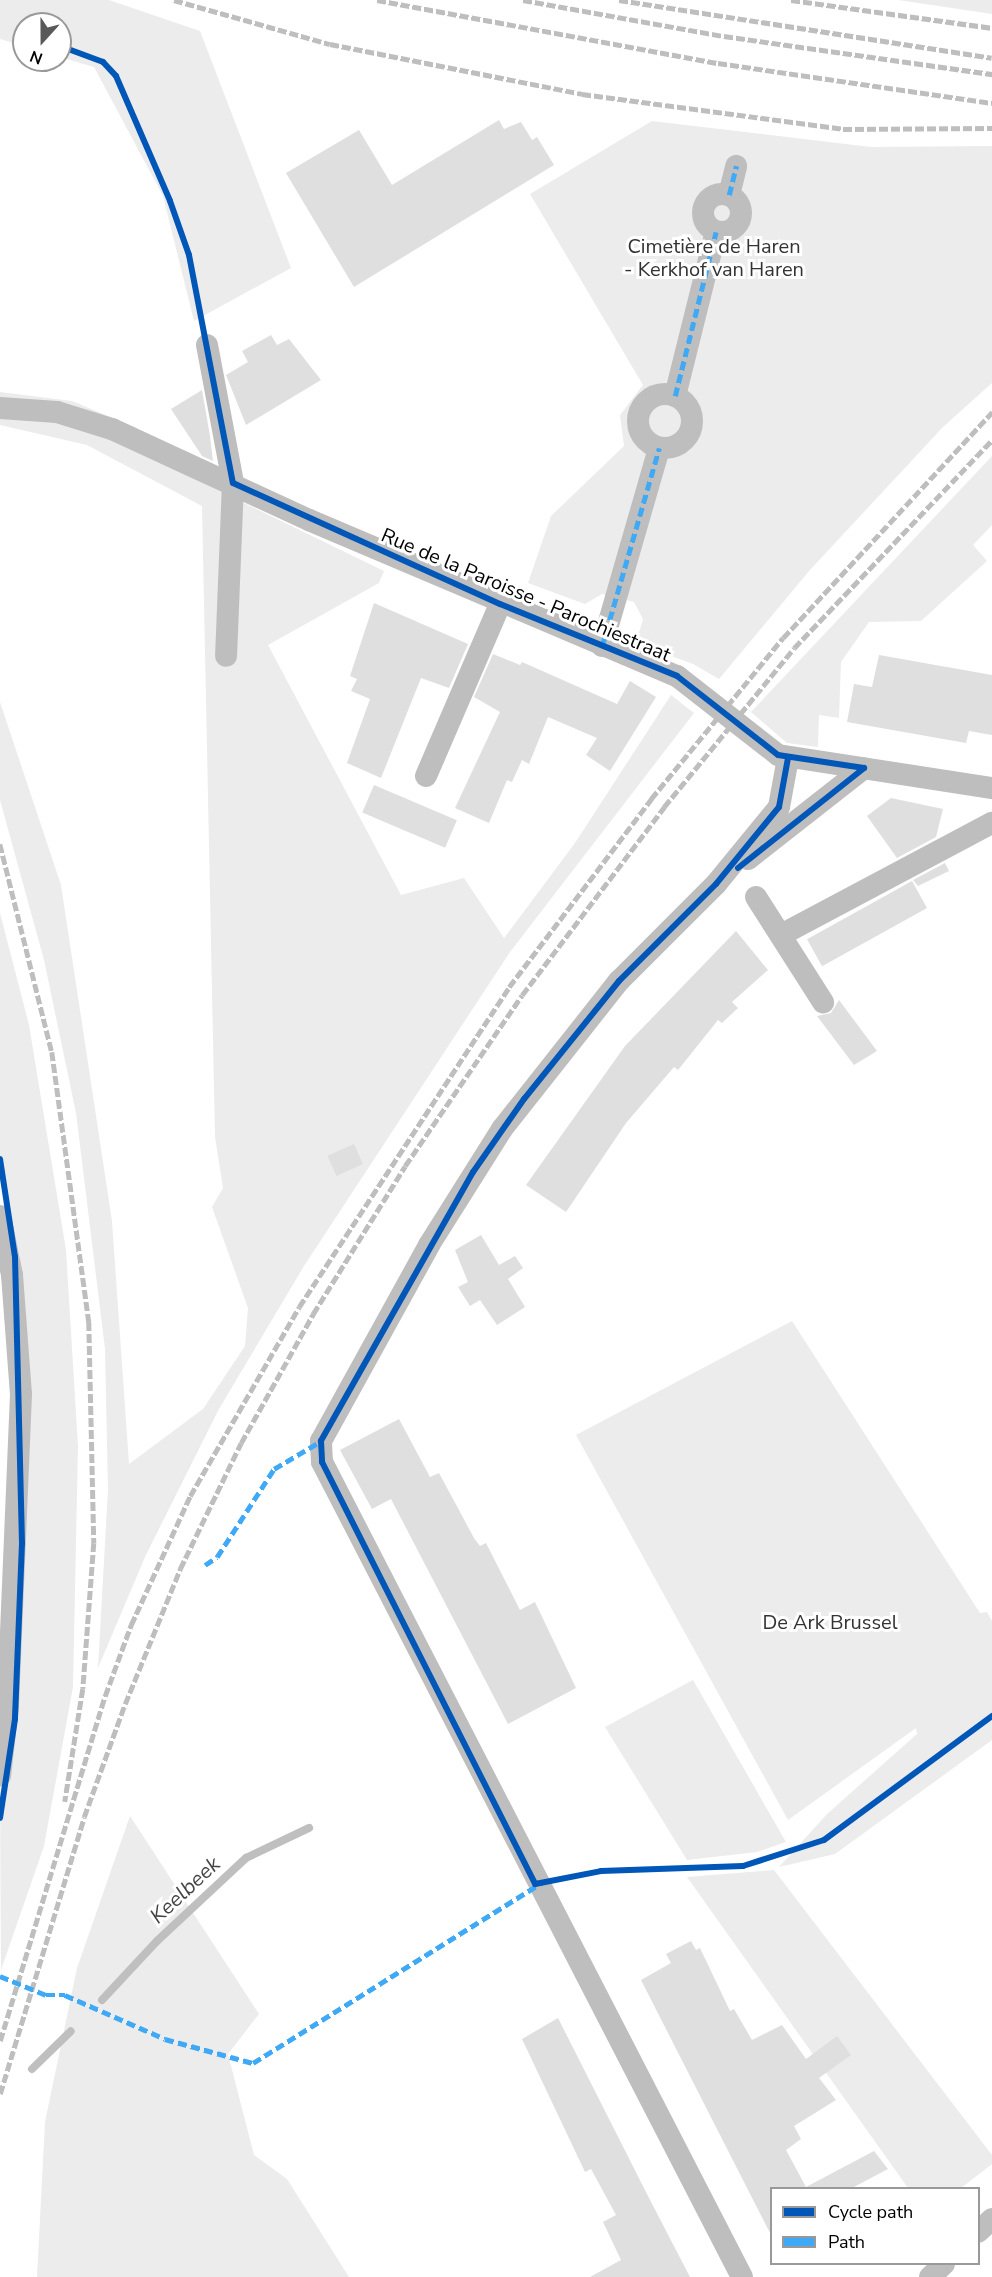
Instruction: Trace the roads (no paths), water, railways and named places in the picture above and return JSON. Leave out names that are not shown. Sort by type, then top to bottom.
[{"type":"street","points":[[675,396],[716,232],[704,221],[702,210],[708,199],[729,195],[736,166]]},
{"type":"street","points":[[207,345],[233,483],[226,656]]},
{"type":"street","points":[[657,396],[675,396],[686,404],[691,429],[684,441],[658,448],[647,442],[638,417],[643,405],[657,396]]},
{"type":"street","name":"Rue de la Paroisse - Parochiestraat","points":[[0,408],[57,412],[112,429],[500,603],[677,676],[783,756]]},
{"type":"street","points":[[602,646],[658,448]]},
{"type":"street","name":"Rue de la Paroisse - Parochiestraat","points":[[426,776],[500,603]]},
{"type":"street","points":[[742,2277],[322,1462],[321,1441],[429,1245],[502,1129],[619,981],[716,884],[779,807],[783,756],[992,788]]},
{"type":"street","points":[[716,884],[864,768]]},
{"type":"street","points":[[781,935],[992,823]]},
{"type":"street","points":[[756,897],[823,1002]]},
{"type":"street","points":[[0,1216],[12,1275],[21,1394],[8,1706],[0,1776]]},
{"type":"street","points":[[980,2230],[992,2219]]},
{"type":"street","points":[[930,2277],[943,2265]]},
{"type":"waterway","name":"Keelbeek","points":[[102,2000],[157,1941],[246,1858],[309,1828]]},
{"type":"waterway","name":"Keelbeek","points":[[32,2069],[71,2031]]},
{"type":"railway","points":[[174,0],[330,44],[582,94],[843,129],[992,128]]},
{"type":"railway","points":[[377,0],[718,63],[992,103]]},
{"type":"railway","points":[[523,0],[724,36],[992,74]]},
{"type":"railway","points":[[619,0],[992,58]]},
{"type":"railway","points":[[791,0],[992,28]]},
{"type":"railway","points":[[0,2041],[105,1696],[131,1625],[190,1496],[299,1307],[509,987],[651,799],[783,638],[992,412]]},
{"type":"railway","points":[[0,2094],[84,1817],[125,1704],[180,1569],[241,1443],[313,1314],[405,1166],[522,995],[664,807],[794,648],[992,440]]},
{"type":"railway","points":[[0,844],[52,1052],[89,1322],[94,1543],[83,1689],[65,1802]]},
{"type":"park label","name":"Cimetière de Haren - Kerkhof van Haren","points":[[714,258]]},
{"type":"park label","name":"De Ark Brussel","points":[[830,1622]]}]
